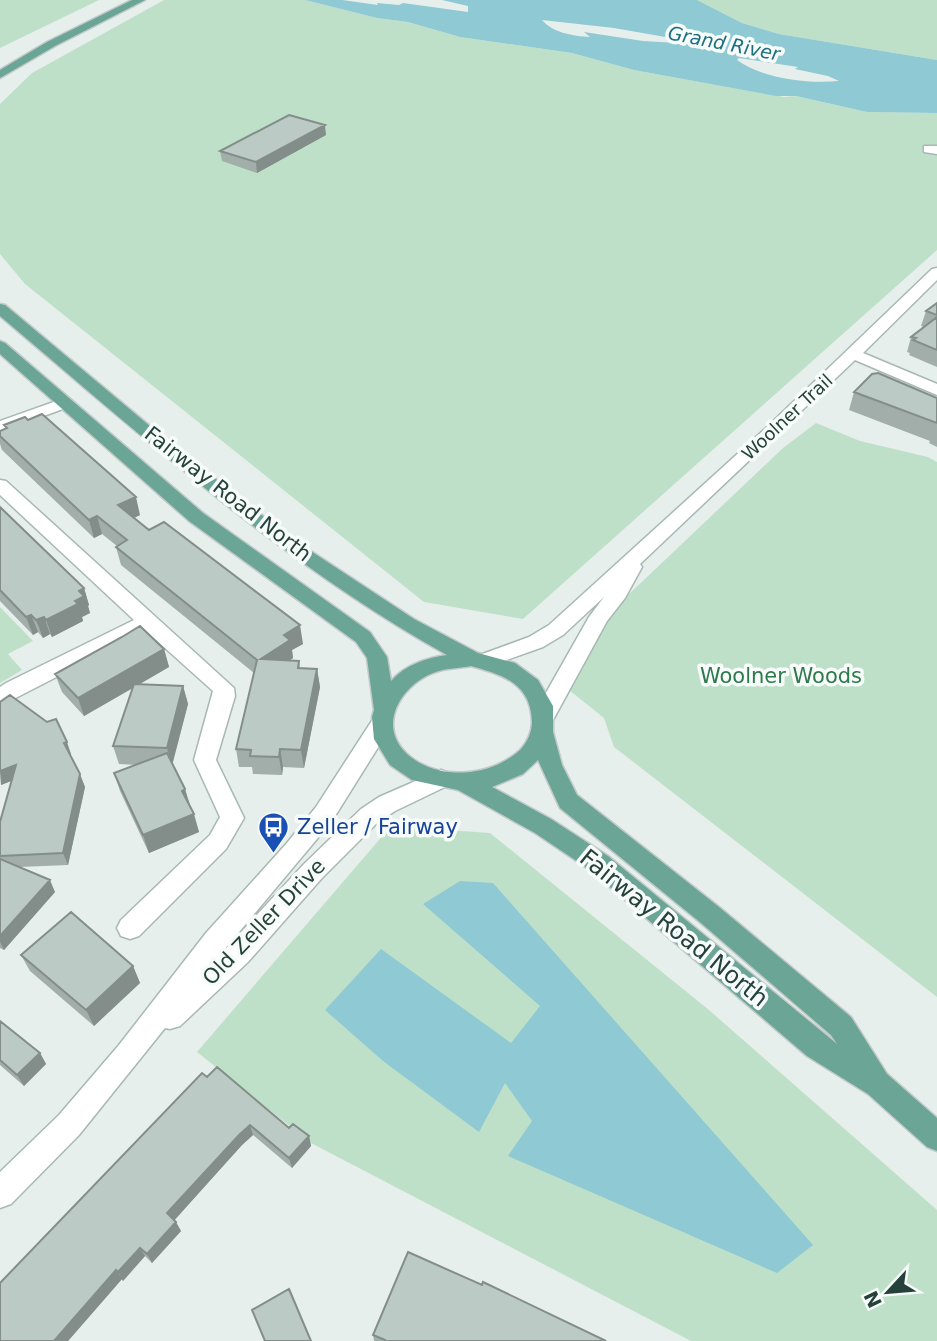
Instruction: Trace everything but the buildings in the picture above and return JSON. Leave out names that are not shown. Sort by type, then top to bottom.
[{"type":"main road","points":[[0,75],[113,10],[125,0]]},
{"type":"main road","points":[[0,63],[139,0]]},
{"type":"main road","name":"Fairway Road North","points":[[0,308],[221,493],[376,606],[477,660]]},
{"type":"main road","name":"Fairway Road North","points":[[0,345],[196,517],[363,637],[377,657],[382,716]]},
{"type":"main road","points":[[477,660],[511,670],[525,680],[540,697],[544,724],[537,748],[526,760],[507,772],[485,779],[452,781],[410,767],[393,752],[385,739],[382,716],[393,688],[414,671],[441,661],[477,660]]},
{"type":"main road","name":"Fairway Road North","points":[[544,724],[551,765],[568,801],[710,915],[841,1026],[878,1084]]},
{"type":"main road","name":"Fairway Road North","points":[[452,781],[543,826],[591,858],[817,1047],[878,1084],[937,1137]]},
{"type":"street","name":"Woolner Trail","points":[[477,660],[536,642],[556,630],[936,275]]},
{"type":"street","points":[[853,354],[937,390]]},
{"type":"street","points":[[0,427],[65,403]]},
{"type":"street","points":[[0,485],[223,688],[224,696],[205,760],[232,818],[218,842],[130,928]]},
{"type":"street","name":"Woolner Trail","points":[[544,724],[599,617],[628,576],[635,558]]},
{"type":"street","points":[[0,698],[148,621]]},
{"type":"street","name":"Old Zeller Drive","points":[[0,1193],[69,1125],[129,1054],[215,942],[303,841],[382,716]]},
{"type":"street","name":"Old Zeller Drive","points":[[129,1054],[239,954],[313,870],[369,816],[387,804],[452,781]]},
{"type":"green space","points":[[0,0],[99,0],[0,48]]},
{"type":"green space","points":[[164,0],[305,0],[377,18],[408,22],[460,37],[572,53],[634,70],[784,97],[796,96],[867,112],[937,113],[937,250],[523,619],[424,602],[25,284],[0,254],[0,104],[32,73]]},
{"type":"green space","points":[[697,0],[937,0],[937,60],[779,34],[742,23]]},
{"type":"green space","name":"Woolner Woods","points":[[816,423],[860,441],[928,457],[937,462],[937,997],[614,747],[604,718],[569,690],[570,650],[783,448]]},
{"type":"green space","points":[[0,607],[33,641],[8,654],[22,670],[0,683]]},
{"type":"green space","points":[[391,826],[490,833],[709,1010],[937,1210],[937,1341],[691,1341],[311,1143],[197,1052]]},
{"type":"water","name":"Grand River","points":[[305,0],[342,0],[378,5],[377,3],[403,3],[468,12],[468,6],[442,0],[697,0],[742,23],[779,34],[937,60],[937,113],[867,112],[796,96],[776,96],[634,70],[572,53],[460,37],[408,22],[377,18]],"holes":[[[542,20],[614,28],[711,45],[643,41],[584,32],[590,37],[577,36],[558,31]],[[739,58],[798,67],[795,69],[839,81],[786,79],[760,72],[737,60]]]},
{"type":"water","points":[[460,881],[493,883],[813,1245],[777,1273],[508,1156],[532,1121],[505,1083],[479,1132],[383,1061],[325,1010],[381,949],[511,1043],[540,1006],[423,904]]},
{"type":"place","name":"Zeller / Fairway","points":[[274,854]]}]
